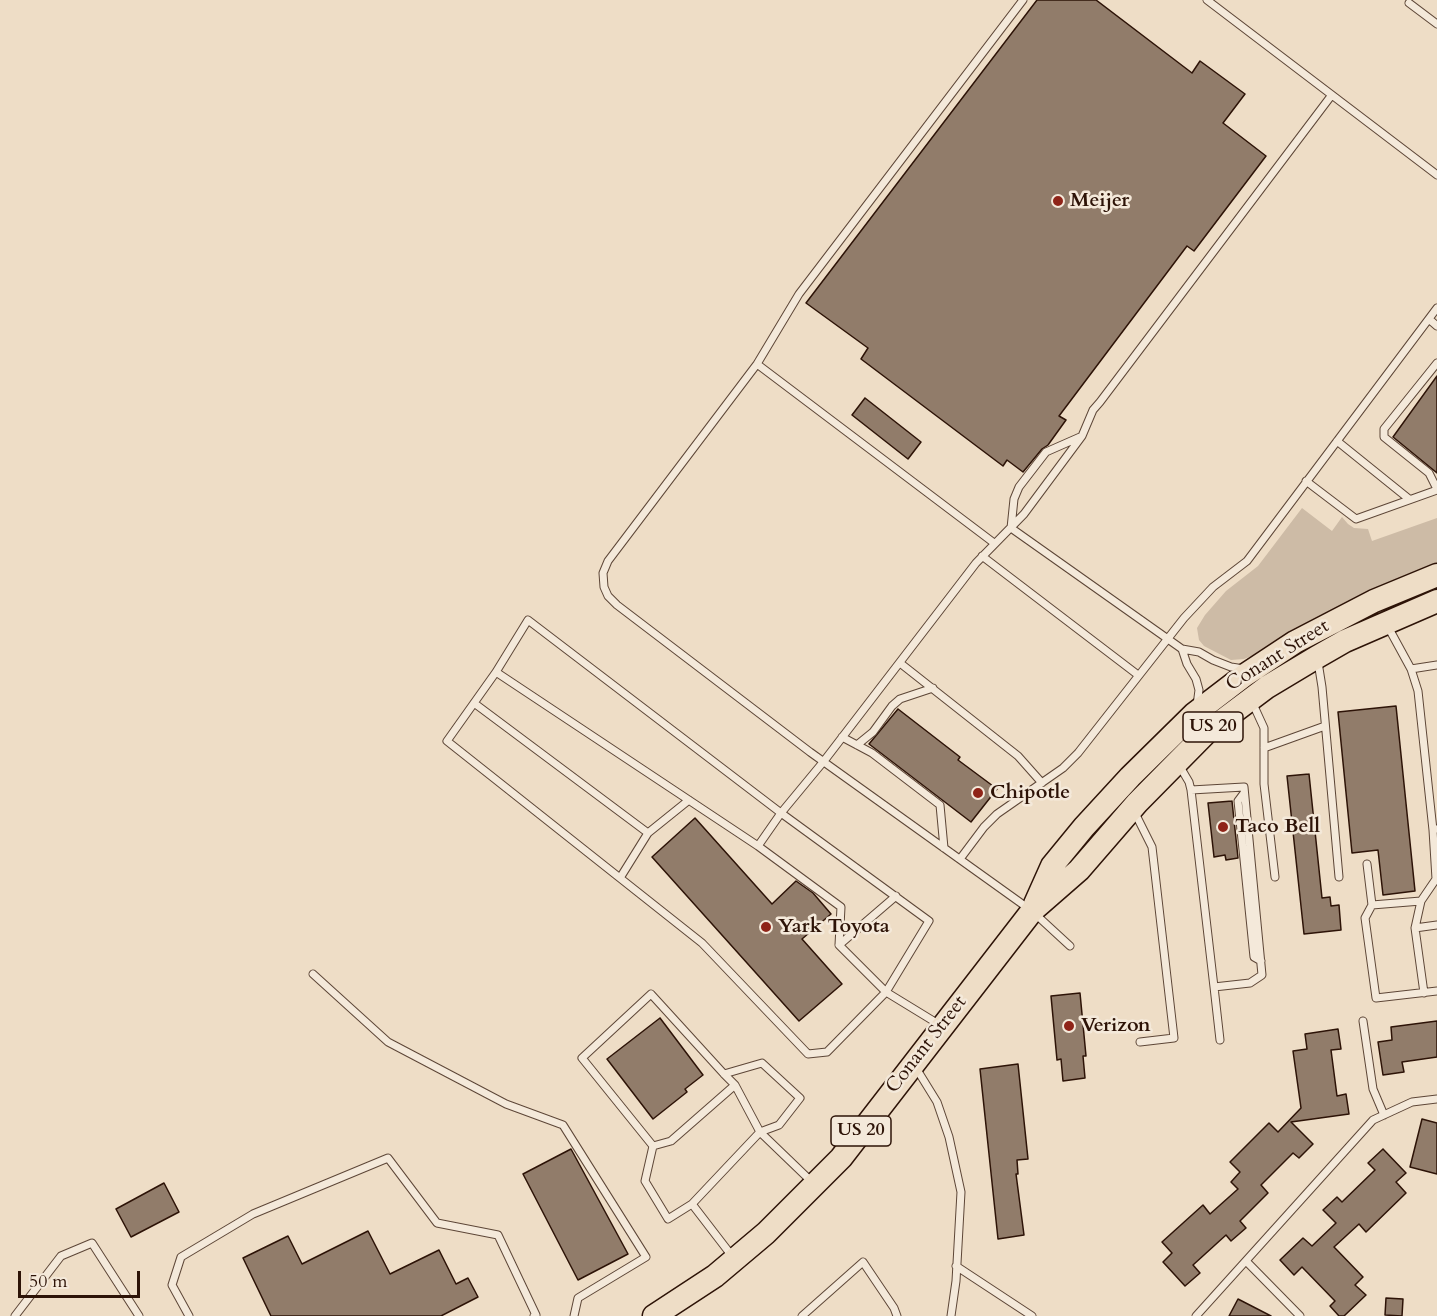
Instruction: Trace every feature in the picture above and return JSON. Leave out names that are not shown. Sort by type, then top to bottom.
[{"type":"main road","name":"Conant Street","points":[[1032,911],[1052,866],[1106,802],[1187,720],[1255,668],[1329,623],[1374,601],[1437,575]]},
{"type":"main road","name":"Conant Street","points":[[654,1316],[683,1298],[766,1233],[841,1158],[1032,911],[1079,870],[1132,808],[1208,732],[1251,698],[1317,657],[1345,641],[1437,601]]},
{"type":"lane","points":[[1023,0],[799,294],[757,364],[608,561],[603,573],[604,587],[608,596],[617,605],[824,761],[1032,911],[1070,946]]},
{"type":"lane","points":[[1207,0],[1437,175]]},
{"type":"lane","points":[[1409,3],[1437,24]]},
{"type":"lane","points":[[758,846],[781,813],[824,761],[982,556],[1011,528],[1082,436],[1093,410],[1331,96]]},
{"type":"lane","points":[[960,859],[997,814],[1063,768],[1078,753],[1168,638],[1213,587],[1247,561],[1437,308]]},
{"type":"lane","points":[[1429,319],[1437,326]]},
{"type":"lane","points":[[1306,481],[1356,519],[1437,489],[1429,473],[1384,437],[1384,429],[1437,363]]},
{"type":"lane","points":[[757,364],[994,543]]},
{"type":"lane","points":[[1011,528],[1014,499],[1026,478],[1046,452],[1082,436]]},
{"type":"lane","points":[[1337,441],[1409,499]]},
{"type":"lane","points":[[1011,528],[1182,649],[1199,652],[1231,667],[1255,668]]},
{"type":"lane","points":[[982,556],[1138,675]]},
{"type":"lane","points":[[528,620],[781,813],[929,921],[886,992],[827,1052],[808,1054],[702,943],[447,741],[496,672],[528,620]]},
{"type":"lane","points":[[1386,623],[1411,669],[1418,691],[1433,793],[1437,878],[1421,901],[1415,928],[1424,993]]},
{"type":"lane","points":[[1182,649],[1199,690],[1198,700],[1187,720]]},
{"type":"lane","points":[[1317,657],[1322,687],[1339,877]]},
{"type":"lane","points":[[900,663],[1018,756],[1041,783]]},
{"type":"lane","points":[[1411,669],[1437,665]]},
{"type":"lane","points":[[496,672],[758,846],[841,907],[839,945],[886,992],[942,1026]]},
{"type":"lane","points":[[857,745],[873,732],[900,699],[933,688]]},
{"type":"lane","points":[[1251,698],[1264,728],[1264,784],[1275,878]]},
{"type":"lane","points":[[474,703],[648,833]]},
{"type":"lane","points":[[1264,748],[1325,726]]},
{"type":"lane","points":[[842,737],[872,753],[940,805],[944,848]]},
{"type":"lane","points":[[1178,763],[1191,790],[1220,1040]]},
{"type":"lane","points":[[1191,790],[1244,787],[1262,975],[1250,983],[1214,987]]},
{"type":"lane","points":[[620,878],[648,833],[689,800]]},
{"type":"lane","points":[[1132,808],[1152,847],[1174,1038],[1140,1042]]},
{"type":"lane","points":[[1367,864],[1372,905],[1365,918],[1376,998],[1437,991]]},
{"type":"lane","points":[[839,945],[896,896]]},
{"type":"lane","points":[[1372,905],[1421,901]]},
{"type":"lane","points":[[1415,928],[1437,924]]},
{"type":"lane","points":[[313,974],[388,1042],[506,1104],[563,1125],[646,1257],[578,1298],[574,1316]]},
{"type":"lane","points":[[653,1146],[582,1058],[651,994],[735,1085],[759,1132],[815,1185]]},
{"type":"lane","points":[[1364,1021],[1372,1089],[1384,1115]]},
{"type":"lane","points":[[653,1146],[645,1181],[668,1219],[692,1204],[759,1132],[779,1125],[800,1098],[762,1063],[724,1074]]},
{"type":"lane","points":[[913,1063],[937,1102],[949,1137],[961,1192],[951,1316]]},
{"type":"lane","points":[[653,1146],[671,1141],[735,1085]]},
{"type":"lane","points":[[1196,1316],[1373,1120],[1412,1102],[1437,1099]]},
{"type":"lane","points":[[189,1316],[172,1284],[181,1257],[253,1214],[388,1158],[437,1223],[498,1235],[538,1316]]},
{"type":"lane","points":[[692,1204],[735,1259]]},
{"type":"lane","points":[[15,1316],[61,1256],[92,1244],[139,1316]]},
{"type":"lane","points":[[1246,1261],[1300,1316]]},
{"type":"lane","points":[[802,1316],[863,1263],[897,1316]]},
{"type":"lane","points":[[956,1266],[1032,1316]]},
{"type":"shaded area","points":[[1302,508],[1332,531],[1342,517],[1354,528],[1368,529],[1372,541],[1437,518],[1437,565],[1244,659],[1231,660],[1204,646],[1199,640],[1197,628],[1205,615],[1226,591],[1258,566]]},
{"type":"building","name":"Meijer","points":[[1037,0],[1096,0],[1192,73],[1200,61],[1245,94],[1223,123],[1266,156],[1194,251],[1187,246],[1059,416],[1066,420],[1048,445],[1023,472],[1007,460],[1003,466],[861,359],[868,348],[806,303]]},
{"type":"building","points":[[1437,376],[1437,473],[1393,437]]},
{"type":"building","points":[[865,398],[921,442],[908,459],[852,415]]},
{"type":"building","points":[[1396,706],[1415,891],[1383,895],[1378,850],[1352,853],[1338,712]]},
{"type":"building","points":[[898,709],[960,757],[958,760],[997,789],[971,822],[869,744]]},
{"type":"building","points":[[1309,774],[1322,898],[1330,897],[1331,906],[1339,905],[1341,930],[1304,934],[1287,776]]},
{"type":"building","name":"Taco Bell","points":[[1232,801],[1238,858],[1226,860],[1225,855],[1214,857],[1208,803]]},
{"type":"building","name":"Yark Toyota","points":[[695,818],[772,904],[796,881],[813,893],[831,914],[802,939],[842,984],[799,1021],[652,857]]},
{"type":"building","name":"Verizon","points":[[1080,993],[1086,1056],[1083,1056],[1085,1078],[1063,1081],[1061,1059],[1057,1060],[1051,996]]},
{"type":"building","points":[[660,1018],[703,1075],[685,1089],[687,1092],[653,1119],[607,1059]]},
{"type":"building","points":[[1437,1021],[1437,1057],[1402,1062],[1404,1072],[1383,1075],[1378,1042],[1392,1040],[1391,1027]]},
{"type":"building","points":[[1338,1029],[1341,1049],[1331,1050],[1337,1096],[1346,1094],[1349,1114],[1291,1122],[1313,1144],[1299,1158],[1293,1153],[1261,1185],[1268,1193],[1240,1221],[1246,1228],[1231,1241],[1226,1235],[1193,1265],[1200,1273],[1185,1286],[1163,1262],[1172,1253],[1162,1242],[1203,1205],[1210,1214],[1238,1189],[1231,1182],[1240,1172],[1230,1162],[1269,1123],[1278,1132],[1301,1108],[1293,1051],[1307,1049],[1305,1034]]},
{"type":"building","points":[[1018,1064],[1028,1159],[1017,1160],[1018,1174],[1016,1174],[1024,1235],[998,1239],[980,1069]]},
{"type":"building","points":[[1422,1119],[1437,1123],[1437,1174],[1410,1167]]},
{"type":"building","points":[[571,1149],[628,1254],[578,1280],[523,1174]]},
{"type":"building","points":[[1383,1149],[1406,1173],[1396,1182],[1406,1193],[1366,1232],[1359,1224],[1334,1247],[1363,1277],[1355,1285],[1366,1295],[1344,1316],[1339,1316],[1330,1306],[1335,1301],[1302,1267],[1294,1275],[1280,1260],[1303,1238],[1312,1246],[1336,1223],[1323,1210],[1337,1197],[1342,1202],[1375,1170],[1368,1163]]},
{"type":"building","points":[[164,1183],[179,1212],[131,1237],[116,1209]]},
{"type":"building","points":[[368,1231],[390,1274],[439,1250],[456,1284],[468,1278],[478,1297],[441,1316],[271,1316],[243,1258],[288,1236],[302,1264]]},
{"type":"building","points":[[1386,1298],[1403,1299],[1402,1316],[1385,1315]]},
{"type":"building","points":[[1238,1299],[1271,1316],[1229,1316]]},
{"type":"place","name":"Meijer","points":[[1058,201]]},
{"type":"place","name":"Chipotle","points":[[978,793]]},
{"type":"place","name":"Taco Bell","points":[[1223,827]]},
{"type":"place","name":"Yark Toyota","points":[[766,927]]},
{"type":"place","name":"Verizon","points":[[1069,1026]]}]
